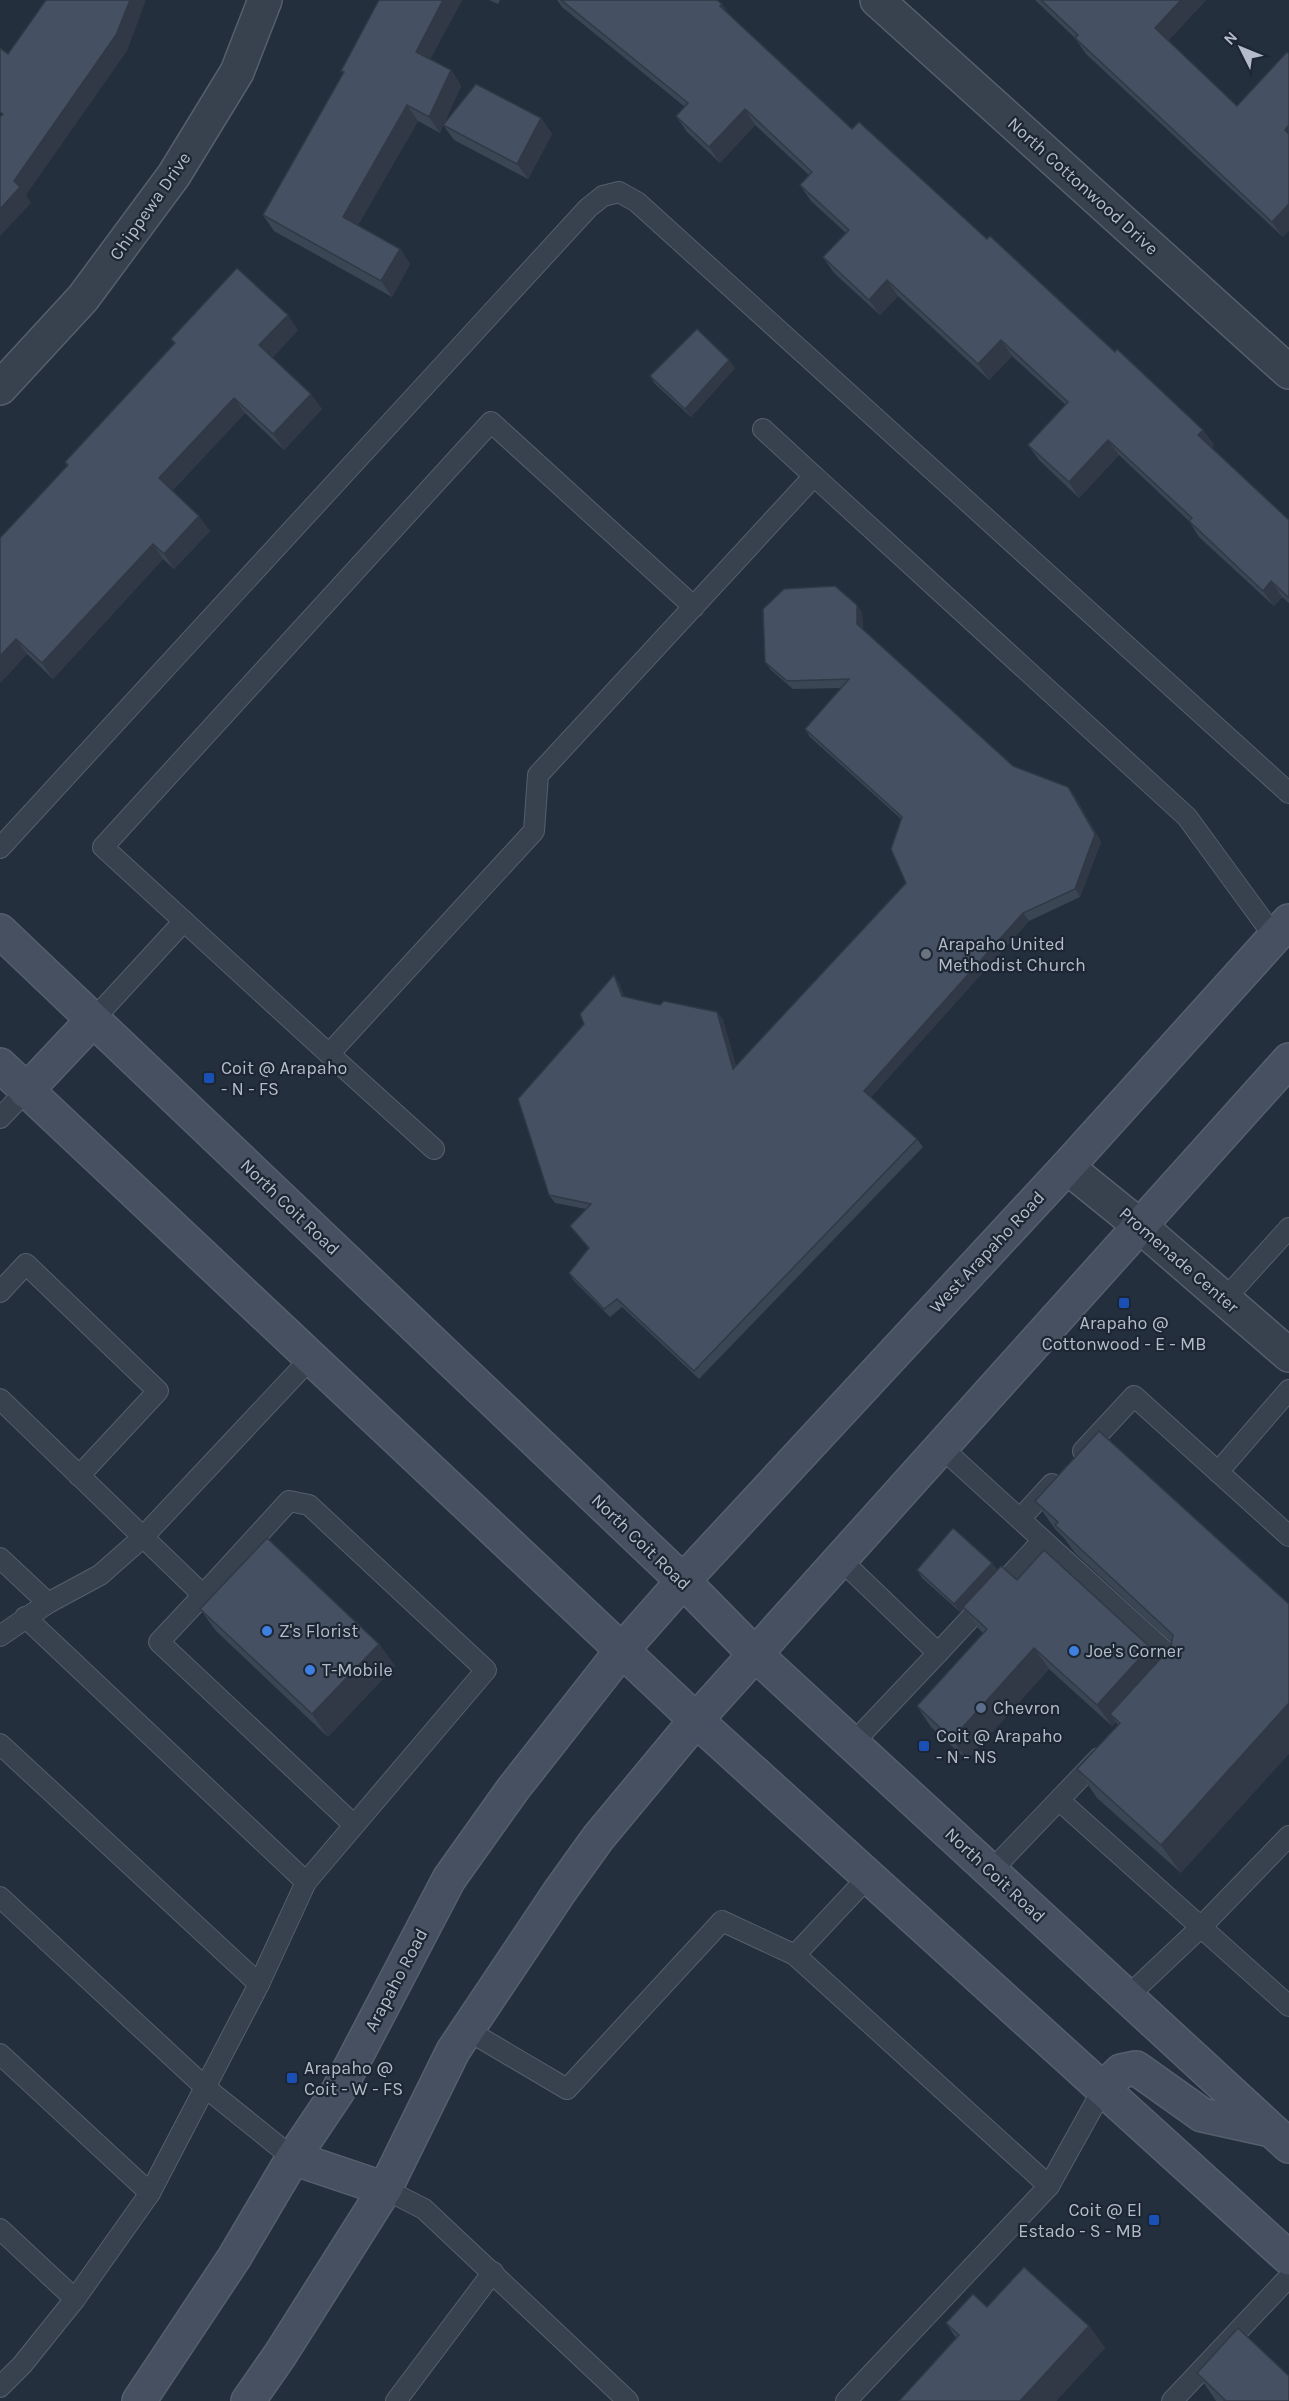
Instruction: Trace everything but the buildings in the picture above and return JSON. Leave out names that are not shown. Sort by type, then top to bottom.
[{"type":"main road","name":"West Arapaho Road","points":[[683,1581],[1067,1167],[1282,929]]},
{"type":"main road","name":"North Coit Road","points":[[0,931],[683,1581],[755,1654],[1280,2138]]},
{"type":"main road","points":[[26,1091],[93,1020]]},
{"type":"main road","points":[[248,2401],[280,2355],[385,2189],[453,2051],[592,1847],[696,1720],[1289,1060]]},
{"type":"main road","points":[[0,1065],[696,1720],[1289,2258]]},
{"type":"main road","name":"Arapaho Road","points":[[145,2399],[234,2258],[293,2158],[338,2091],[449,1879],[513,1789],[623,1649],[683,1581]]},
{"type":"main road","points":[[1103,2089],[1121,2071],[1137,2068],[1202,2115],[1280,2138]]},
{"type":"main road","points":[[293,2158],[385,2189]]},
{"type":"street","name":"Chippewa Drive","points":[[0,388],[83,298],[174,175],[237,72],[265,0]]},
{"type":"street","name":"North Cottonwood Drive","points":[[877,0],[1289,372]]},
{"type":"street","name":"Promenade Center","points":[[1067,1167],[1140,1226],[1289,1355]]},
{"type":"lane","points":[[0,848],[588,208],[603,195],[619,192],[637,202],[1289,793]]},
{"type":"lane","points":[[434,1149],[103,847],[491,422],[694,607]]},
{"type":"lane","points":[[763,429],[1187,816],[1282,929]]},
{"type":"lane","points":[[329,1054],[534,831],[538,776],[814,476]]},
{"type":"lane","points":[[93,1020],[184,921]]},
{"type":"lane","points":[[0,1118],[26,1091]]},
{"type":"lane","points":[[1224,1299],[1289,1228]]},
{"type":"lane","points":[[0,1292],[26,1264],[158,1391],[79,1476]]},
{"type":"lane","points":[[0,1636],[25,1617],[100,1575],[142,1538],[311,1358]]},
{"type":"lane","points":[[1218,1472],[1289,1390]]},
{"type":"lane","points":[[1020,1519],[1134,1396],[1289,1536]]},
{"type":"lane","points":[[0,1399],[203,1595]]},
{"type":"lane","points":[[942,1448],[1182,1667],[1167,1684]]},
{"type":"lane","points":[[0,2387],[22,2365],[75,2300],[150,2193],[259,1984],[306,1882],[486,1670],[309,1505],[289,1501],[159,1642],[353,1824]]},
{"type":"lane","points":[[852,1744],[1043,1540]]},
{"type":"lane","points":[[0,1557],[48,1603]]},
{"type":"lane","points":[[841,1560],[938,1653]]},
{"type":"lane","points":[[25,1617],[306,1882]]},
{"type":"lane","points":[[991,1871],[1060,1801],[1113,1742]]},
{"type":"lane","points":[[0,1744],[259,1984]]},
{"type":"lane","points":[[1060,1801],[1289,2006]]},
{"type":"lane","points":[[1127,1996],[1201,1927],[1289,1836]]},
{"type":"lane","points":[[795,1955],[869,1876]]},
{"type":"lane","points":[[0,1897],[206,2088],[293,2158]]},
{"type":"lane","points":[[467,2030],[567,2089],[722,1921],[795,1955],[1049,2186]]},
{"type":"lane","points":[[0,2054],[150,2193]]},
{"type":"lane","points":[[846,2401],[1049,2186],[1103,2089]]},
{"type":"lane","points":[[385,2189],[424,2209],[494,2272],[628,2401]]},
{"type":"lane","points":[[0,2229],[75,2300]]},
{"type":"lane","points":[[396,2401],[494,2272]]},
{"type":"lane","points":[[1172,2401],[1289,2277]]},
{"type":"place","name":"Arapaho United Methodist Church","points":[[926,954]]},
{"type":"place","name":"Coit @ Arapaho - N - FS","points":[[209,1078]]},
{"type":"place","name":"Arapaho @ Cottonwood - E - MB","points":[[1124,1303]]},
{"type":"place","name":"Z's Florist","points":[[267,1631]]},
{"type":"place","name":"Joe's Corner","points":[[1074,1651]]},
{"type":"place","name":"T-Mobile","points":[[310,1670]]},
{"type":"place","name":"Chevron","points":[[981,1708]]},
{"type":"place","name":"Coit @ Arapaho - N - NS","points":[[924,1746]]},
{"type":"place","name":"Arapaho @ Coit - W - FS","points":[[292,2078]]},
{"type":"place","name":"Coit @ El Estado - S - MB","points":[[1154,2220]]}]
